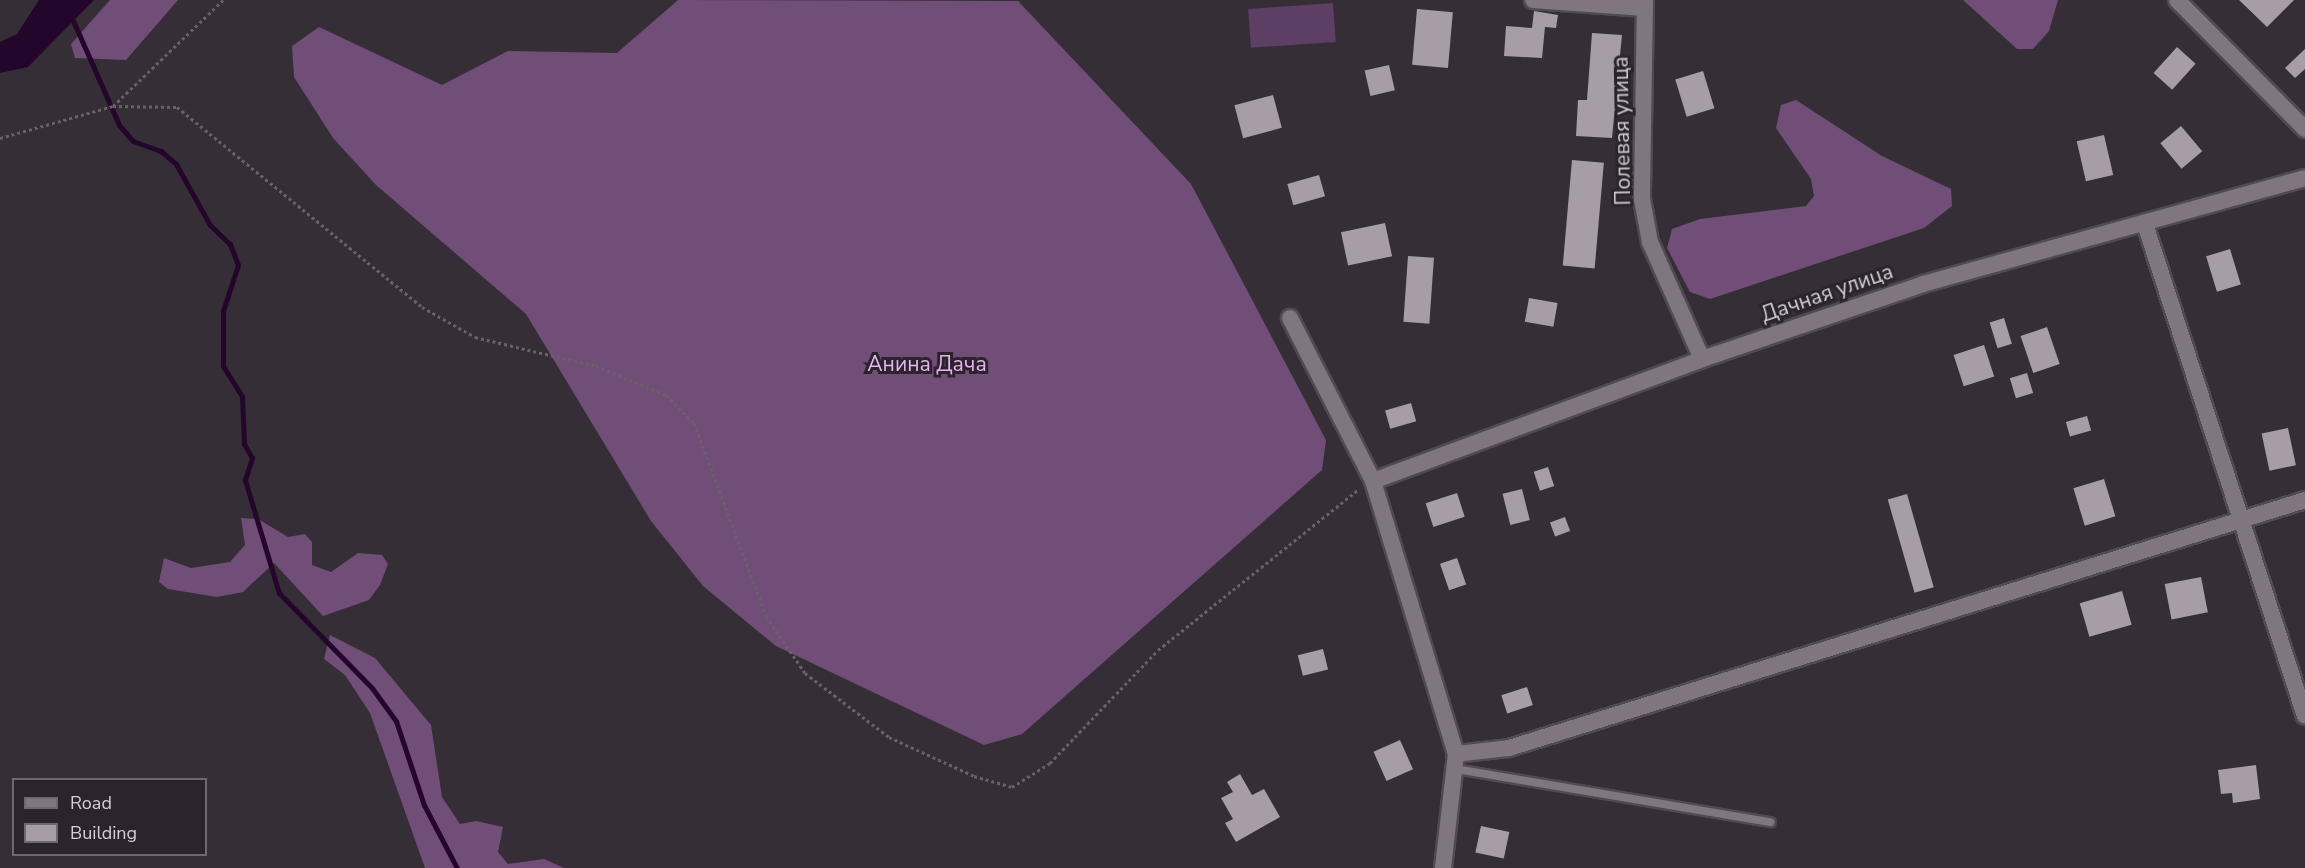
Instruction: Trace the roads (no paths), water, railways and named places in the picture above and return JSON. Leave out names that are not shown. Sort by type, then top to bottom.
[{"type":"street","points":[[1533,0],[1645,4]]},
{"type":"street","points":[[2177,0],[2305,129]]},
{"type":"street","name":"Полевая улица","points":[[1645,4],[1642,199],[1650,242],[1702,359]]},
{"type":"street","name":"Дачная улица","points":[[1373,481],[1702,359],[1923,284],[2305,178]]},
{"type":"street","points":[[2145,224],[2305,716]]},
{"type":"street","points":[[1290,318],[1373,481],[1456,761],[1443,868]]},
{"type":"street","points":[[1456,761],[1509,748],[2305,500]]},
{"type":"lane","points":[[1456,761],[1771,822]]},
{"type":"waterway","points":[[71,16],[119,125],[133,141],[161,151],[176,164],[210,225],[230,244],[238,265],[223,311],[223,366],[242,396],[244,444],[252,458],[245,480],[279,593],[372,688],[396,721],[424,805],[457,868]]},
{"type":"park label","name":"Анина Дача","points":[[927,364]]}]
